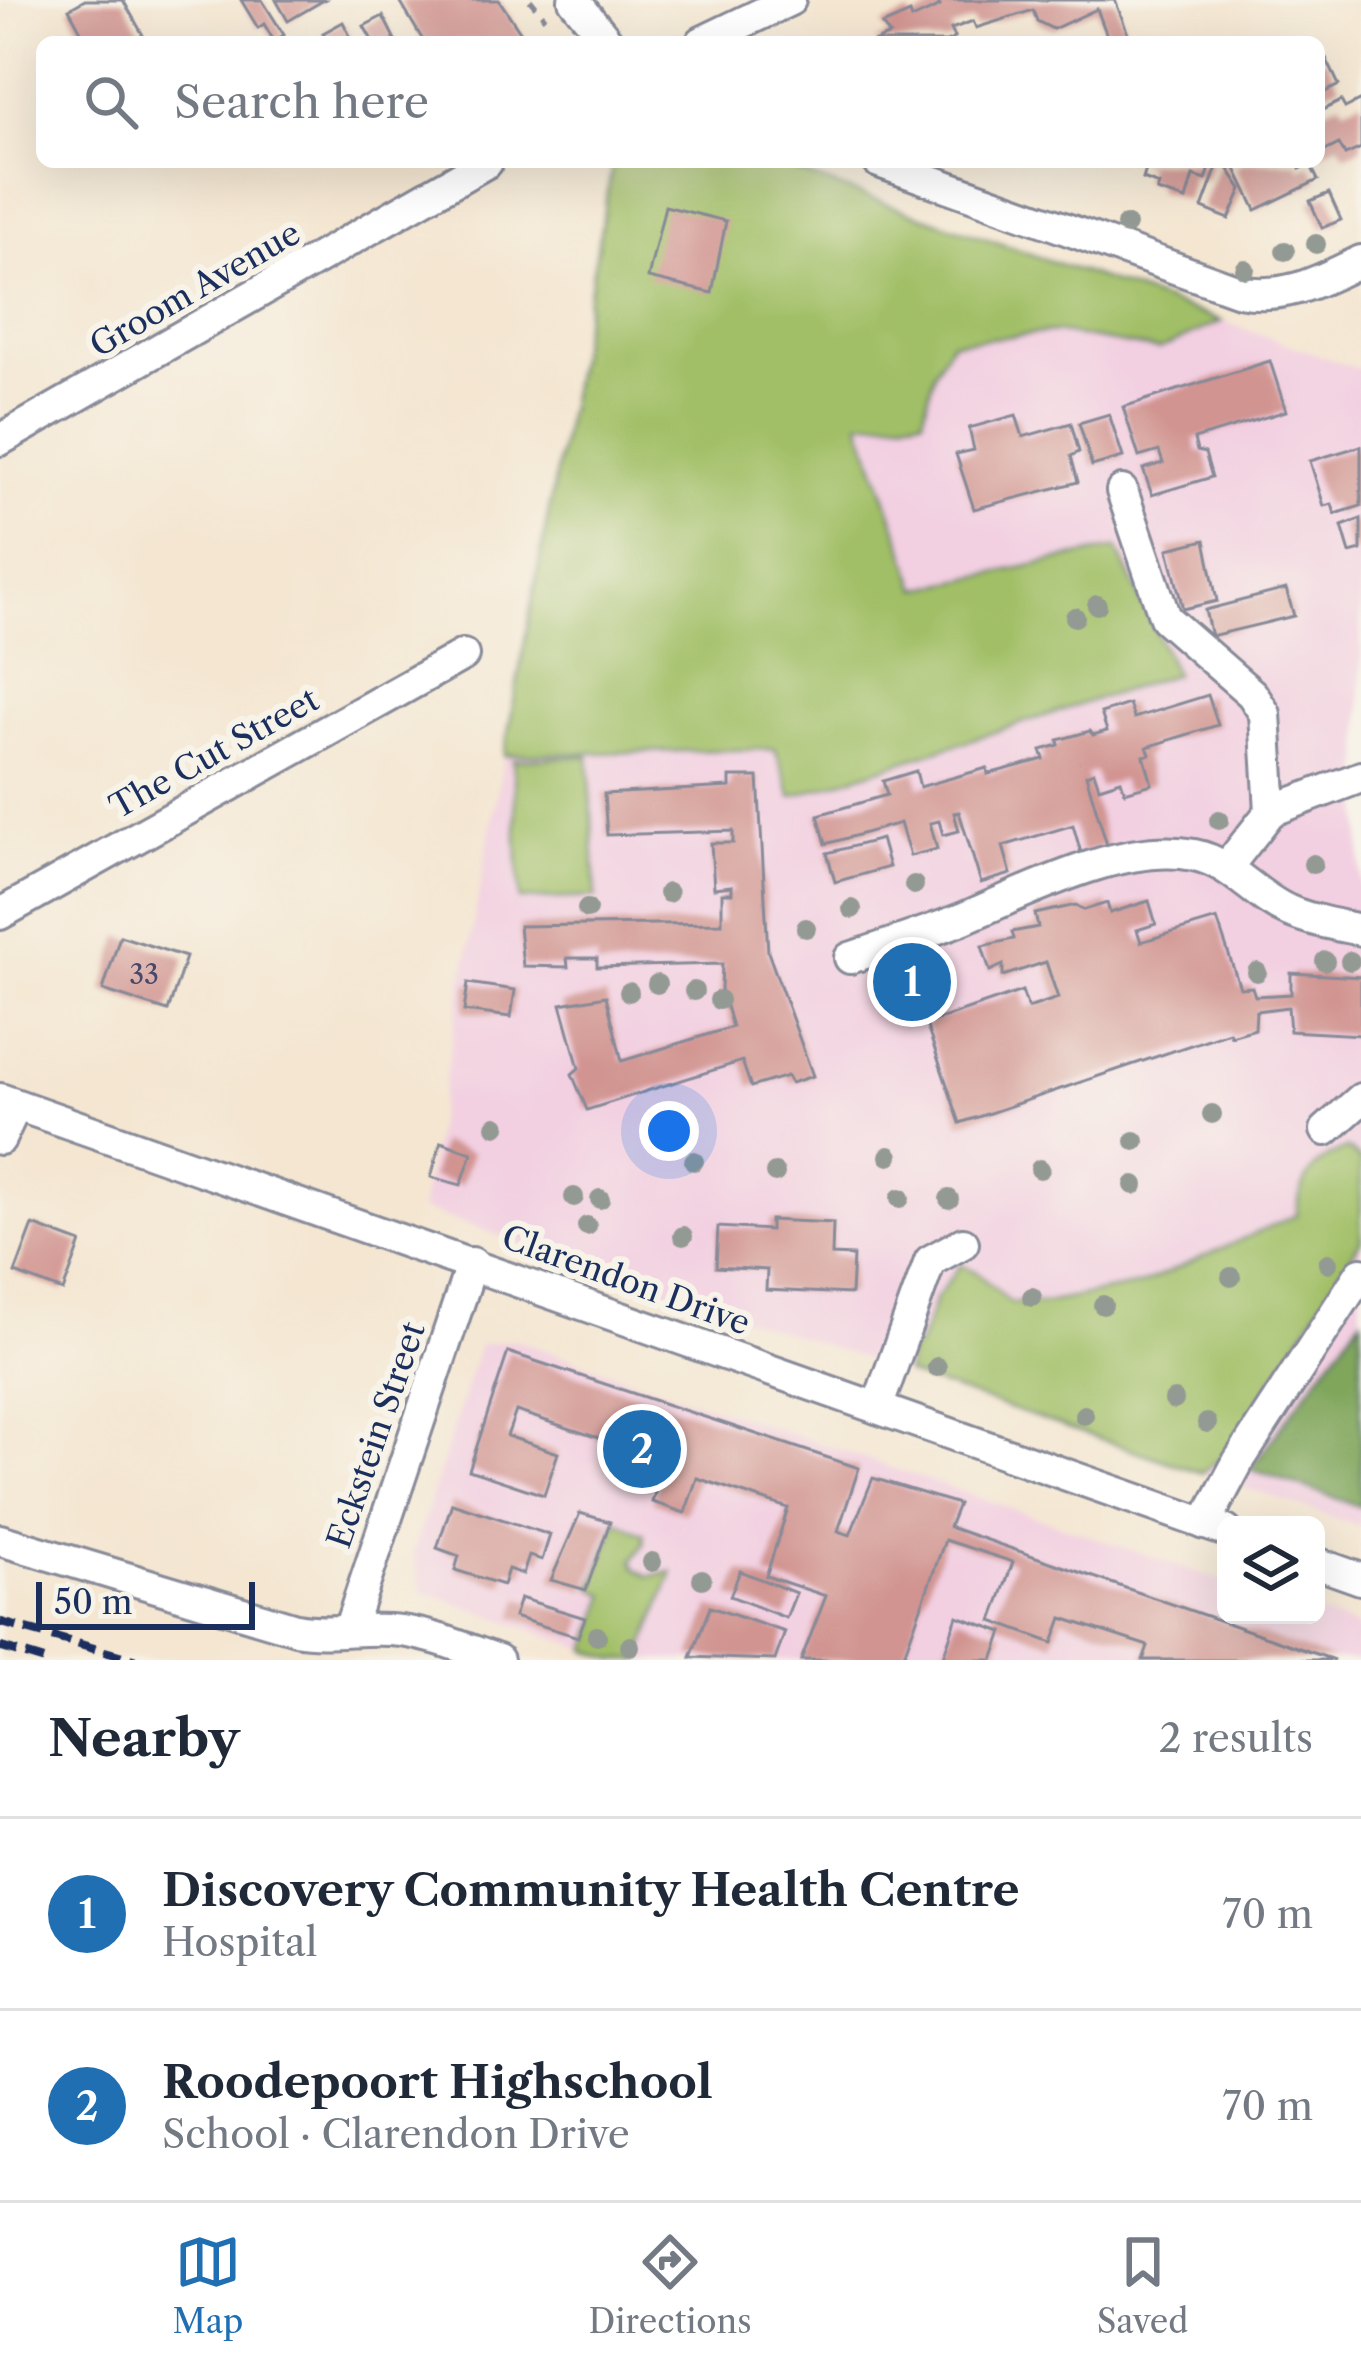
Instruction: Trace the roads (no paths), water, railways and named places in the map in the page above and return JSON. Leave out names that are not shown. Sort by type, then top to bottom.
[{"type":"street","points":[[574,0],[603,36]]},
{"type":"street","points":[[715,36],[790,0]]},
{"type":"street","name":"Groom Avenue","points":[[0,440],[476,168]]},
{"type":"street","points":[[896,168],[1239,291],[1285,294],[1361,262]]},
{"type":"street","points":[[1122,491],[1165,617],[1252,694],[1265,714],[1271,811]]},
{"type":"street","name":"The Cut Street","points":[[0,914],[463,655]]},
{"type":"street","points":[[1227,866],[1271,811],[1361,777]]},
{"type":"street","points":[[850,958],[1096,866],[1168,854],[1194,855],[1227,866],[1288,911],[1361,930]]},
{"type":"street","points":[[1361,1099],[1326,1130],[1361,1133]]},
{"type":"street","points":[[0,1139],[8,1102]]},
{"type":"street","name":"Clarendon Drive","points":[[8,1102],[1215,1527]]},
{"type":"street","points":[[877,1408],[926,1256],[963,1243]]},
{"type":"street","name":"Eckstein Street","points":[[349,1630],[472,1263]]},
{"type":"street","points":[[1215,1527],[1238,1462],[1361,1273]]},
{"type":"street","points":[[0,1540],[296,1629],[409,1632],[498,1660]]},
{"type":"street","points":[[1325,1566],[1361,1579]]},
{"type":"railway","points":[[0,1622],[135,1660]]},
{"type":"railway","points":[[0,1647],[43,1660]]},
{"type":"place","name":"Discovery Community Health Centre","points":[[912,982]]},
{"type":"place","name":"Roodepoort Highschool","points":[[642,1449]]}]
